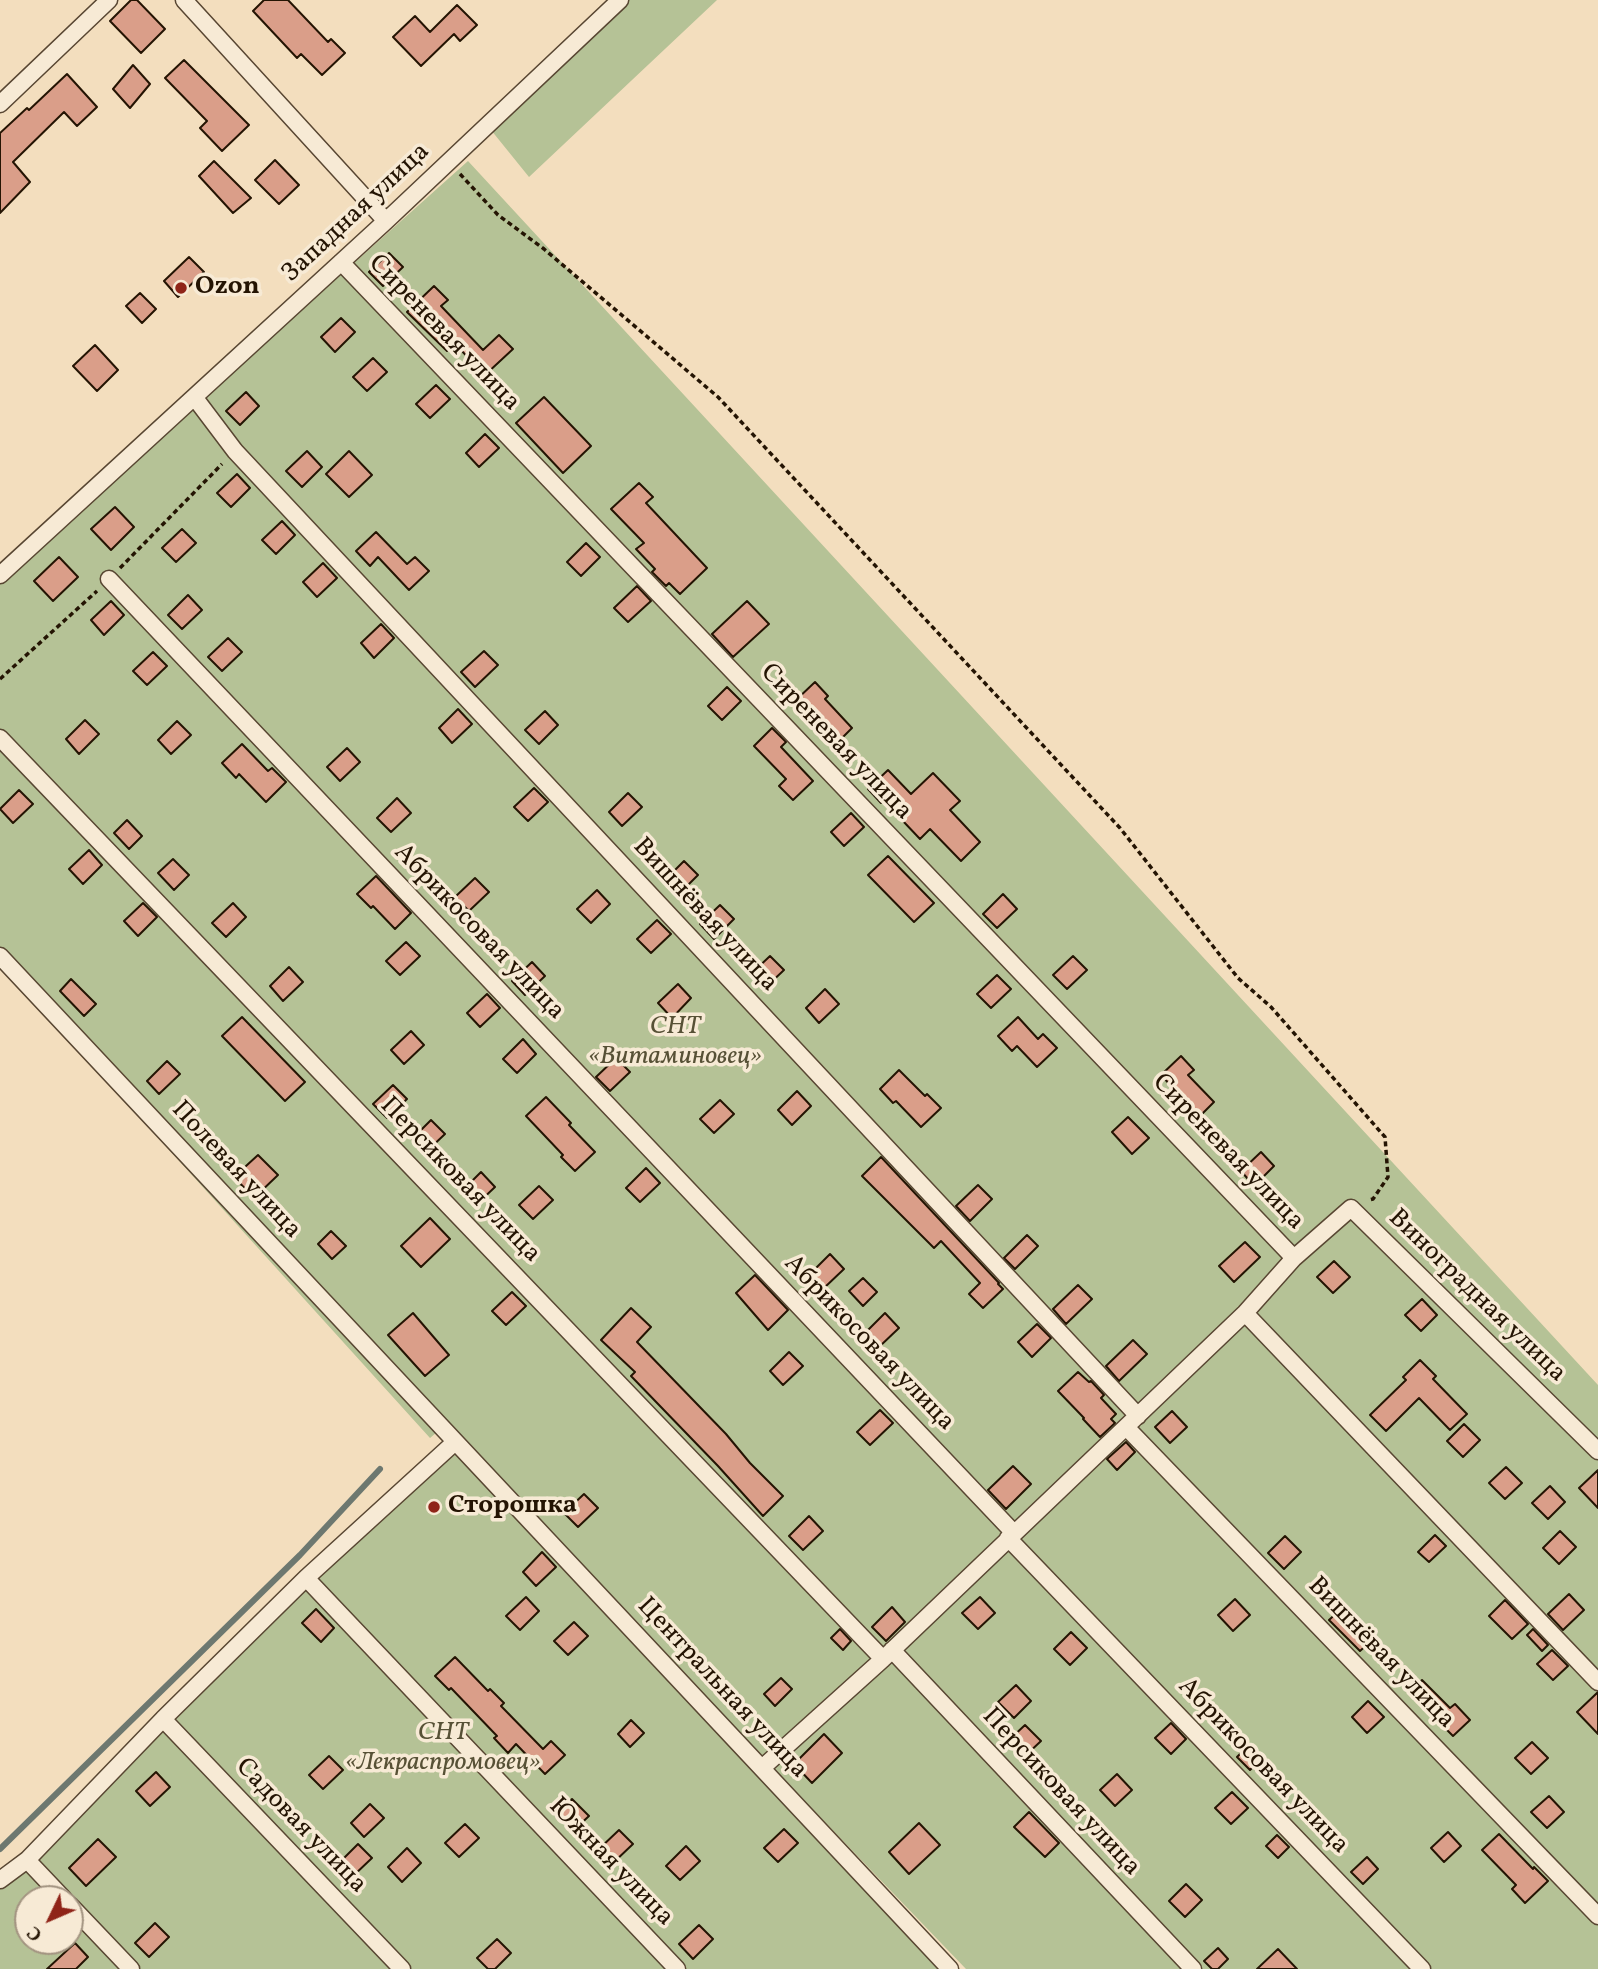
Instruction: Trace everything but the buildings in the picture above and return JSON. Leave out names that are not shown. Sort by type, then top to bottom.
[{"type":"street","points":[[0,104],[109,0]]},
{"type":"street","points":[[184,0],[386,221]]},
{"type":"street","name":"Западная улица","points":[[0,575],[386,221],[620,0]]},
{"type":"street","name":"Сиреневая улица","points":[[341,262],[1294,1258]]},
{"type":"street","name":"Вишнёвая улица","points":[[195,398],[235,450],[1132,1421],[1598,1916]]},
{"type":"street","name":"Абрикосовая улица","points":[[109,579],[1422,1969]]},
{"type":"street","name":"Персиковая улица","points":[[0,738],[1193,1969]]},
{"type":"street","name":"Полевая улица","points":[[0,956],[455,1442]]},
{"type":"street","points":[[762,1768],[888,1654],[1245,1312],[1294,1258],[1351,1208]]},
{"type":"street","name":"Виноградная улица","points":[[1351,1208],[1598,1451]]},
{"type":"street","points":[[1245,1312],[1598,1682]]},
{"type":"street","points":[[0,1881],[27,1860],[163,1719],[306,1578],[455,1442]]},
{"type":"street","name":"Центральная улица","points":[[455,1442],[950,1969]]},
{"type":"street","name":"Южная улица","points":[[306,1578],[677,1969]]},
{"type":"street","name":"Садовая улица","points":[[163,1719],[401,1969]]},
{"type":"street","points":[[27,1860],[51,1885]]},
{"type":"street","points":[[84,1920],[131,1969]]},
{"type":"path","points":[[449,162],[498,215],[544,249],[718,397],[1120,828],[1238,978],[1271,1007],[1385,1137],[1388,1177],[1373,1199],[1351,1208]]},
{"type":"green space","points":[[629,0],[717,0],[529,177],[491,130]]},
{"type":"green space","name":"СНТ «Витаминовец»","points":[[468,161],[1598,1385],[1598,1969],[966,1969],[444,1426],[430,1438],[0,963],[0,580]]},
{"type":"green space","name":"СНТ «Лекраспромовец»","points":[[455,1442],[950,1969],[0,1969],[0,1880]]},
{"type":"waterway","points":[[0,1849],[300,1555],[380,1469]]},
{"type":"place","name":"Ozon","points":[[181,288]]},
{"type":"place","name":"Сторошка","points":[[434,1507]]}]
